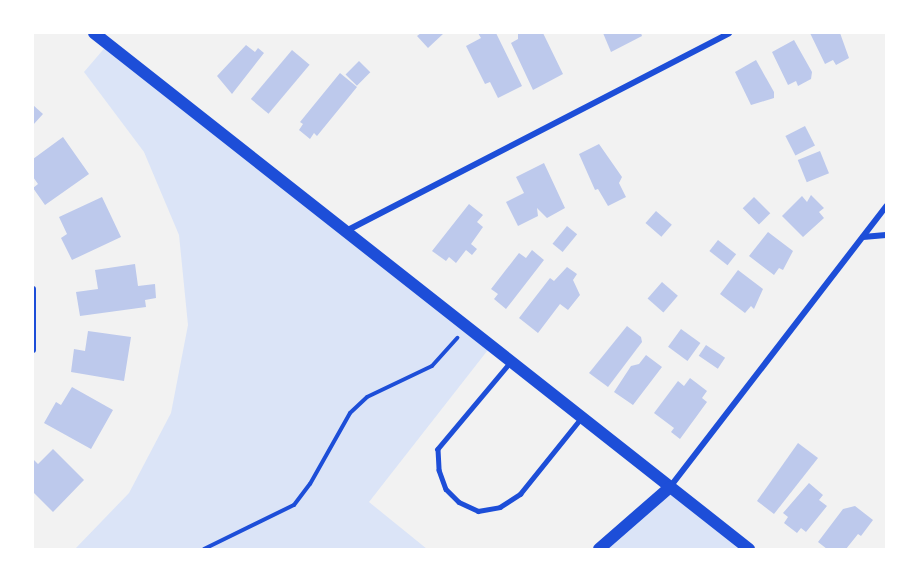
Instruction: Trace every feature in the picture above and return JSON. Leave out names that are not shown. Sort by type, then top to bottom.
[{"type":"main road","points":[[94,33],[749,549]]},
{"type":"main road","points":[[599,549],[670,487]]},
{"type":"street","points":[[346,231],[729,33]]},
{"type":"street","points":[[670,487],[886,207]]},
{"type":"street","points":[[862,237],[886,235]]},
{"type":"street","points":[[33,289],[33,351]]},
{"type":"lane","points":[[511,362],[438,449],[439,470],[446,489],[459,502],[478,511],[500,507],[520,494],[582,417]]},
{"type":"path","points":[[204,549],[294,505],[310,484],[350,413],[367,397],[432,366],[467,327]]},
{"type":"shaded area","points":[[108,44],[491,346],[369,502],[427,549],[75,549],[129,493],[171,413],[188,325],[179,235],[144,152],[84,72]]},
{"type":"shaded area","points":[[670,487],[749,549],[599,549]]},
{"type":"building","points":[[421,33],[444,33],[428,48],[417,36]]},
{"type":"building","points":[[478,33],[496,33],[522,86],[498,98],[490,82],[485,84],[466,46],[481,38]]},
{"type":"building","points":[[518,33],[543,33],[563,74],[533,90],[511,43],[518,39]]},
{"type":"building","points":[[603,33],[641,33],[642,36],[611,52]]},
{"type":"building","points":[[810,33],[840,33],[849,58],[836,65],[833,60],[825,64]]},
{"type":"building","points":[[794,40],[812,72],[811,79],[798,86],[796,81],[788,85],[772,52]]},
{"type":"building","points":[[246,45],[255,52],[258,48],[264,53],[232,94],[217,76]]},
{"type":"building","points":[[292,50],[310,65],[268,114],[251,99]]},
{"type":"building","points":[[756,60],[774,92],[774,98],[751,105],[735,72]]},
{"type":"building","points":[[359,61],[370,72],[357,86],[346,74]]},
{"type":"building","points":[[340,73],[357,87],[317,136],[314,133],[310,139],[299,130],[303,124],[300,122]]},
{"type":"building","points":[[33,105],[43,114],[33,125]]},
{"type":"building","points":[[805,126],[815,146],[795,156],[785,136]]},
{"type":"building","points":[[63,137],[89,174],[45,205],[33,188],[38,184],[33,177],[33,159]]},
{"type":"building","points":[[599,144],[622,177],[619,183],[626,197],[608,206],[598,189],[595,190],[579,154]]},
{"type":"building","points":[[820,151],[829,173],[807,182],[798,160]]},
{"type":"building","points":[[544,163],[565,208],[547,218],[537,208],[538,216],[518,226],[506,202],[524,193],[516,177]]},
{"type":"building","points":[[811,195],[824,208],[819,212],[824,218],[803,237],[782,216],[802,196],[807,202]]},
{"type":"building","points":[[102,197],[121,237],[72,260],[61,238],[67,234],[59,217]]},
{"type":"building","points":[[754,197],[770,213],[759,225],[743,208]]},
{"type":"building","points":[[469,204],[483,215],[477,222],[483,227],[471,244],[477,249],[472,255],[466,250],[456,263],[449,257],[446,261],[432,251]]},
{"type":"building","points":[[656,211],[672,225],[661,237],[646,223]]},
{"type":"building","points":[[567,226],[577,234],[563,252],[553,244]]},
{"type":"building","points":[[768,232],[793,251],[783,270],[779,268],[774,275],[749,256]]},
{"type":"building","points":[[718,240],[736,254],[728,265],[709,251]]},
{"type":"building","points":[[532,250],[544,260],[506,309],[494,299],[498,294],[491,289],[519,253],[526,258]]},
{"type":"building","points":[[135,264],[138,286],[155,284],[156,298],[145,300],[146,307],[80,316],[76,292],[98,289],[95,270]]},
{"type":"building","points":[[567,267],[577,274],[573,280],[580,295],[568,310],[560,304],[538,333],[519,318],[550,278],[554,281]]},
{"type":"building","points":[[738,270],[763,289],[754,309],[751,306],[745,313],[720,294]]},
{"type":"building","points":[[662,282],[678,296],[663,312],[648,299]]},
{"type":"building","points":[[627,326],[641,337],[642,342],[608,387],[589,373]]},
{"type":"building","points":[[681,329],[700,343],[687,361],[668,347]]},
{"type":"building","points":[[88,331],[131,337],[124,381],[71,372],[74,349],[85,351]]},
{"type":"building","points":[[706,345],[725,358],[718,369],[699,356]]},
{"type":"building","points":[[646,355],[662,367],[633,405],[614,392],[631,366],[639,364]]},
{"type":"building","points":[[690,378],[707,391],[702,398],[707,402],[680,439],[671,432],[674,428],[654,413],[678,381],[684,386]]},
{"type":"building","points":[[72,387],[113,410],[91,449],[44,423],[56,402],[61,405]]},
{"type":"building","points":[[798,443],[818,458],[774,514],[757,501]]},
{"type":"building","points":[[53,449],[84,480],[53,512],[33,492],[33,459],[38,464]]},
{"type":"building","points":[[809,483],[823,495],[819,500],[827,506],[806,532],[801,528],[797,533],[784,523],[788,517],[783,513]]},
{"type":"building","points":[[855,506],[873,520],[861,536],[858,534],[846,549],[827,549],[818,542],[843,509]]}]
